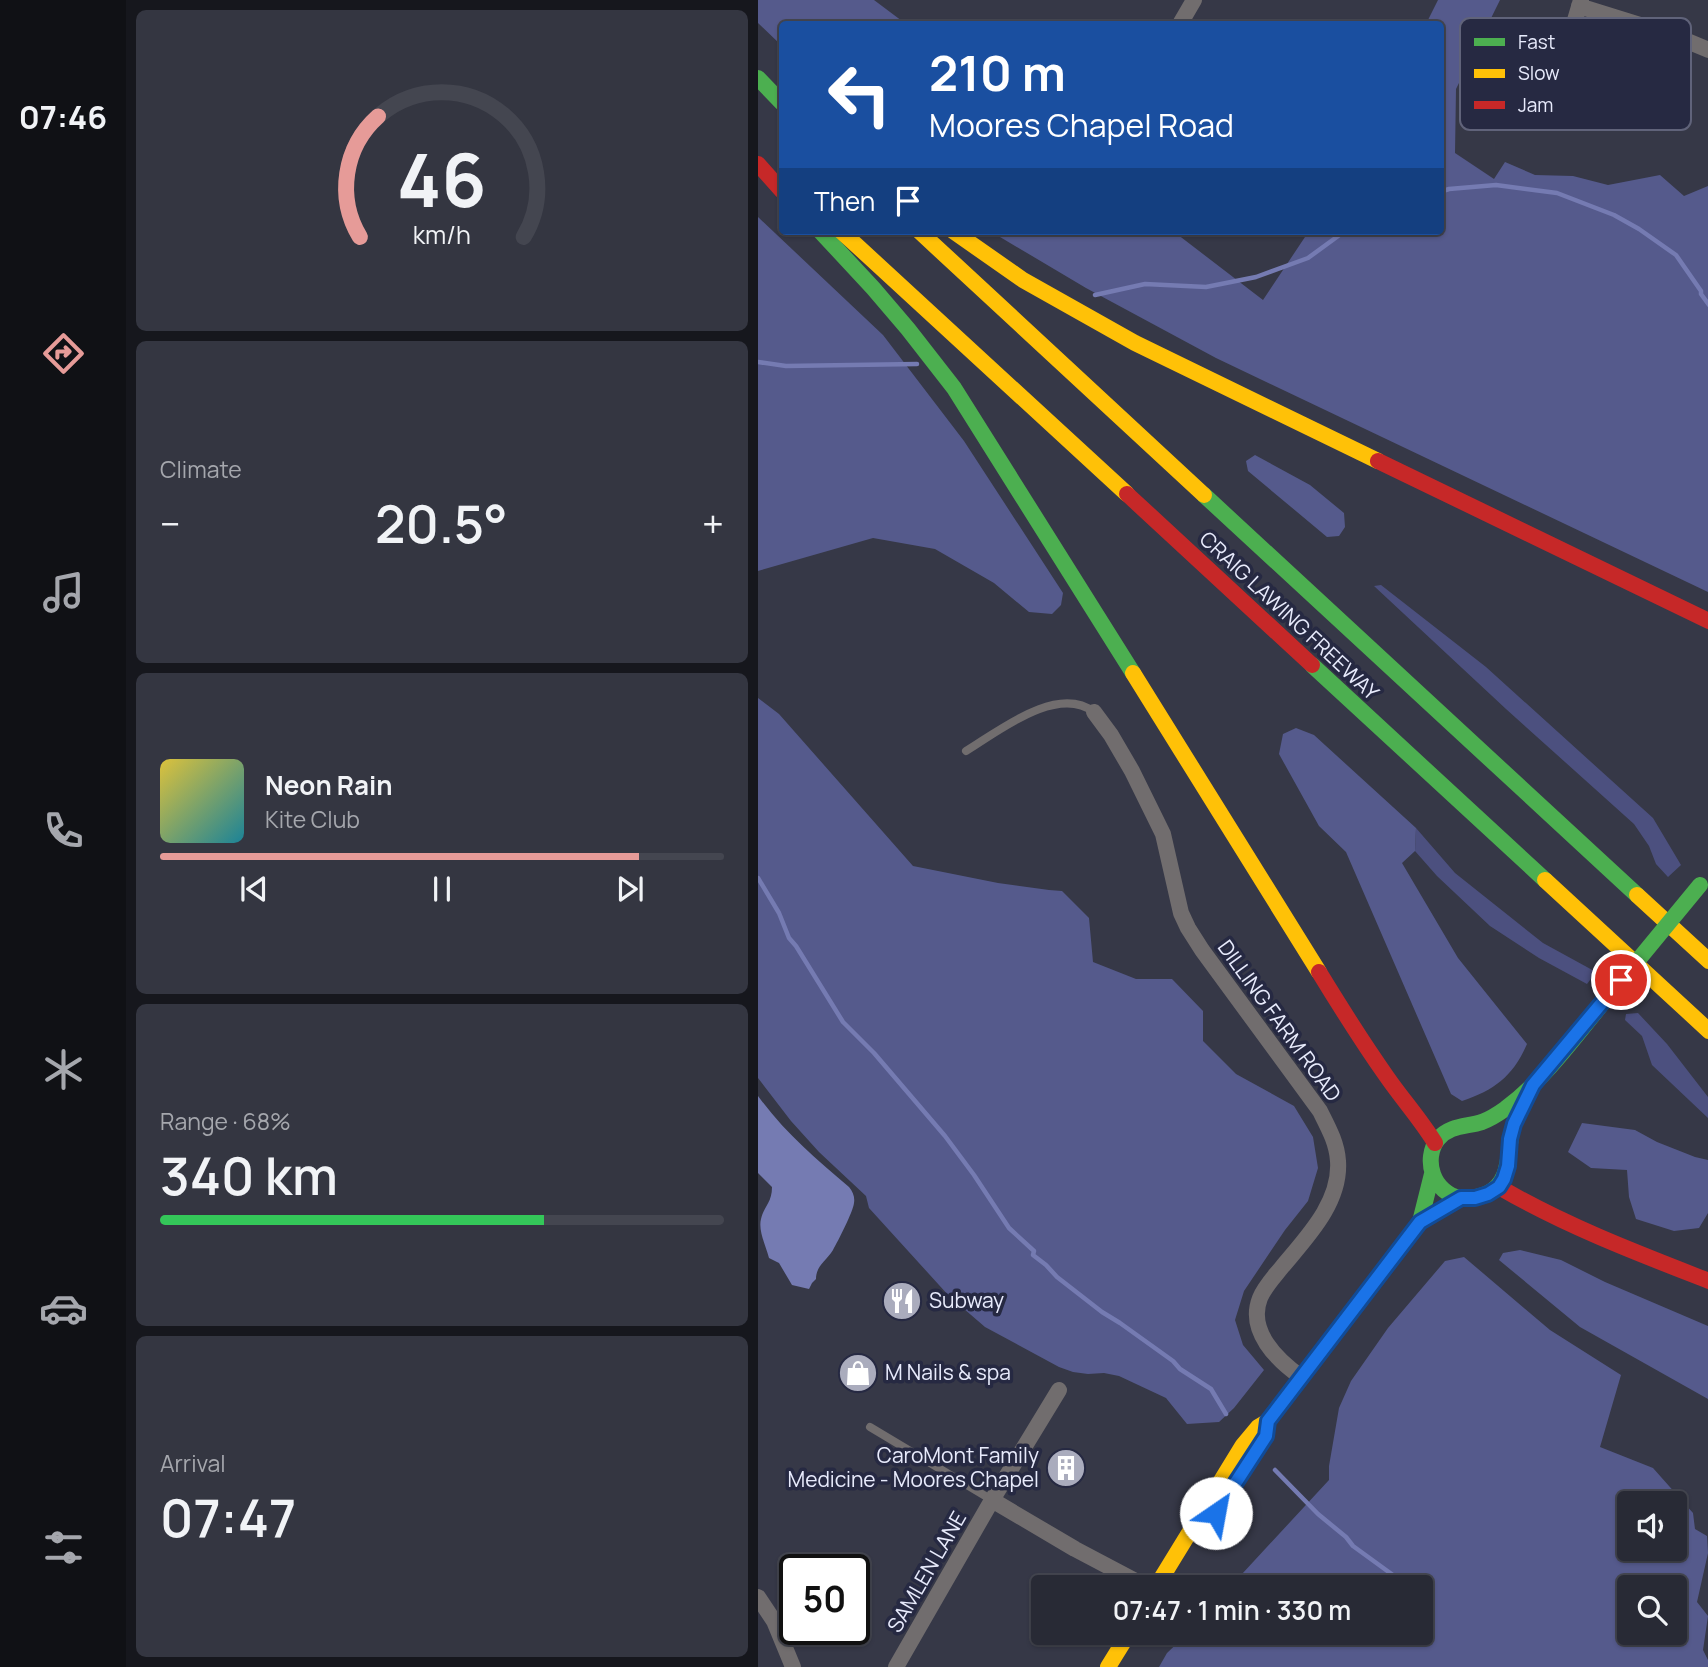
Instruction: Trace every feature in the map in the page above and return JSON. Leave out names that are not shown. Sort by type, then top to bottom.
[{"type":"main road","points":[[758,77],[779,94]]},
{"type":"main road","points":[[758,77],[779,100]]},
{"type":"main road","points":[[758,157],[779,175]]},
{"type":"main road","points":[[758,164],[779,188]]},
{"type":"main road","points":[[824,235],[899,319],[954,388],[1364,1044],[1435,1143]]},
{"type":"main road","name":"CRAIG LAWING FREEWAY","points":[[845,235],[1708,1031]]},
{"type":"main road","name":"CRAIG LAWING FREEWAY","points":[[922,235],[1708,961]]},
{"type":"main road","points":[[959,235],[1023,280],[1134,343],[1708,621]]},
{"type":"main road","points":[[1420,1222],[1432,1174],[1431,1152],[1435,1143],[1450,1128],[1491,1118],[1533,1085],[1704,880]]},
{"type":"main road","points":[[1432,1174],[1444,1190],[1461,1198],[1475,1198],[1499,1187],[1508,1166],[1514,1124],[1533,1085]]},
{"type":"main road","points":[[1499,1187],[1586,1233],[1708,1281]]},
{"type":"main road","points":[[1163,1575],[1239,1450],[1258,1427],[1268,1421],[1420,1222],[1461,1198]]},
{"type":"main road","points":[[1177,1575],[1266,1436],[1268,1421]]},
{"type":"main road","points":[[1108,1667],[1122,1645]]},
{"type":"main road","points":[[1123,1667],[1136,1645]]},
{"type":"street","points":[[1182,21],[1194,0]]},
{"type":"street","points":[[1580,3],[1623,18]]},
{"type":"street","points":[[1691,43],[1708,50]]},
{"type":"street","name":"DILLING FARM ROAD","points":[[1094,712],[1132,771],[1163,834],[1179,903],[1188,928],[1320,1111],[1335,1144],[1337,1178],[1326,1209],[1306,1239],[1267,1286],[1257,1307],[1257,1321],[1267,1345],[1281,1363],[1301,1377]]},
{"type":"street","name":"SAMLEN LANE","points":[[896,1667],[1059,1390]]},
{"type":"street","points":[[992,1500],[1124,1575]]},
{"type":"street","points":[[758,1597],[774,1621],[793,1667]]},
{"type":"lane","points":[[966,751],[1018,719],[1048,706],[1079,704],[1094,712]]},
{"type":"lane","points":[[870,1427],[992,1500]]},
{"type":"shaded area","points":[[758,0],[874,0],[902,21],[779,21],[779,43],[758,23]]},
{"type":"shaded area","points":[[1438,0],[1500,0],[1491,18],[1460,18],[1460,81],[1456,89],[1455,153],[1494,179],[1505,162],[1535,175],[1573,176],[1608,185],[1660,175],[1684,196],[1708,186],[1708,592],[1216,358],[1086,288],[997,235],[1178,235],[1263,300],[1306,235],[1444,235],[1444,21],[1428,21]]},
{"type":"shaded area","points":[[758,217],[883,335],[964,441],[1063,593],[1061,605],[1052,614],[1029,612],[994,583],[935,549],[873,538],[758,571]]},
{"type":"shaded area","points":[[1255,455],[1310,485],[1344,513],[1345,527],[1339,536],[1327,537],[1248,471],[1246,461]]},
{"type":"shaded area","points":[[1381,585],[1486,667],[1653,818],[1681,865],[1668,877],[1656,864],[1649,846],[1634,824],[1374,586]]},
{"type":"shaded area","points":[[758,698],[779,714],[913,866],[998,883],[1062,891],[1089,918],[1093,962],[1136,979],[1172,979],[1203,1011],[1203,1041],[1236,1074],[1294,1106],[1313,1137],[1318,1168],[1308,1201],[1244,1291],[1235,1320],[1243,1345],[1264,1370],[1234,1408],[1219,1422],[1187,1424],[1166,1398],[1119,1376],[1073,1372],[1059,1367],[985,1327],[949,1296],[869,1208],[866,1196],[819,1152],[791,1121],[758,1078]]},
{"type":"shaded area","points":[[1296,728],[1314,735],[1416,828],[1415,851],[1402,863],[1458,958],[1527,1044],[1509,1073],[1484,1092],[1462,1101],[1451,1094],[1346,852],[1319,826],[1279,754],[1283,734]]},
{"type":"shaded area","points":[[1416,828],[1455,873],[1543,943],[1596,972],[1587,984],[1539,958],[1490,926],[1437,876],[1415,851]]},
{"type":"shaded area","points":[[1638,1013],[1667,1044],[1708,1097],[1708,1118],[1652,1065],[1642,1036],[1625,1020],[1626,1014]]},
{"type":"shaded area","points":[[758,1096],[790,1133],[853,1193],[853,1207],[842,1234],[809,1289],[792,1285],[779,1263],[769,1258],[763,1238],[761,1219],[771,1197],[772,1187],[758,1173]]},
{"type":"shaded area","points":[[1582,1123],[1635,1130],[1657,1142],[1708,1160],[1708,1213],[1699,1228],[1674,1231],[1636,1219],[1629,1197],[1627,1170],[1591,1168],[1568,1152]]},
{"type":"shaded area","points":[[1520,1250],[1561,1260],[1708,1326],[1708,1399],[1580,1327],[1499,1260],[1503,1253]]},
{"type":"shaded area","points":[[1464,1257],[1550,1330],[1621,1375],[1600,1447],[1653,1468],[1673,1491],[1617,1491],[1617,1561],[1687,1561],[1687,1506],[1693,1513],[1695,1529],[1707,1536],[1708,1553],[1697,1602],[1708,1616],[1703,1650],[1708,1667],[1159,1667],[1175,1645],[1433,1645],[1433,1575],[1241,1575],[1329,1480],[1339,1408],[1351,1381],[1388,1328],[1445,1261]]},
{"type":"waterway","points":[[1444,191],[1496,185],[1557,193],[1614,215],[1676,255],[1709,305]]},
{"type":"waterway","points":[[1095,295],[1145,284],[1206,287],[1256,277],[1308,258],[1340,235]]},
{"type":"waterway","points":[[758,362],[786,366],[917,364]]},
{"type":"waterway","points":[[758,878],[779,913],[789,938],[843,1022],[874,1053],[945,1136],[1009,1228],[1057,1277],[1211,1389],[1226,1414]]},
{"type":"waterway","points":[[1275,1470],[1353,1546],[1393,1575]]},
{"type":"traffic: fast","points":[[758,78],[779,100]]},
{"type":"traffic: fast","points":[[824,235],[908,329],[954,388],[1133,673]]},
{"type":"traffic: fast","points":[[1204,495],[1637,895]]},
{"type":"traffic: fast","points":[[1312,665],[1545,880]]},
{"type":"traffic: fast","points":[[1606,999],[1700,885]]},
{"type":"traffic: fast","points":[[1533,1085],[1514,1123],[1508,1163],[1501,1181],[1483,1195],[1467,1199],[1456,1197],[1444,1190],[1437,1183],[1431,1165],[1432,1152],[1438,1139],[1453,1129],[1488,1119],[1520,1097],[1559,1057],[1606,999]]},
{"type":"traffic: fast","points":[[1420,1222],[1432,1174]]},
{"type":"traffic: slow","points":[[845,235],[1127,494]]},
{"type":"traffic: slow","points":[[923,235],[1204,495]]},
{"type":"traffic: slow","points":[[959,235],[1023,280],[1135,343],[1378,461]]},
{"type":"traffic: slow","points":[[1133,673],[1319,972]]},
{"type":"traffic: slow","points":[[1545,880],[1709,1031]]},
{"type":"traffic: slow","points":[[1637,895],[1709,961]]},
{"type":"traffic: slow","points":[[1163,1575],[1243,1445],[1258,1427],[1268,1421],[1420,1222],[1461,1198]]},
{"type":"traffic: slow","points":[[1108,1667],[1122,1645]]},
{"type":"traffic: jam","points":[[758,164],[779,188]]},
{"type":"traffic: jam","points":[[1378,461],[1709,621]]},
{"type":"traffic: jam","points":[[1127,494],[1312,665]]},
{"type":"traffic: jam","points":[[1319,972],[1369,1051],[1435,1143]]},
{"type":"traffic: jam","points":[[1499,1187],[1576,1226],[1709,1281]]},
{"type":"place","name":"Subway","points":[[902,1301]]},
{"type":"place","name":"M Nails & spa","points":[[858,1373]]},
{"type":"place","name":"CaroMont Family Medicine - Moores Chapel","points":[[1066,1468]]},
{"type":"route","points":[[1216,1513],[1266,1436],[1268,1421],[1420,1222],[1461,1198],[1475,1198],[1499,1187],[1508,1166],[1514,1124],[1533,1085],[1621,980]]}]
